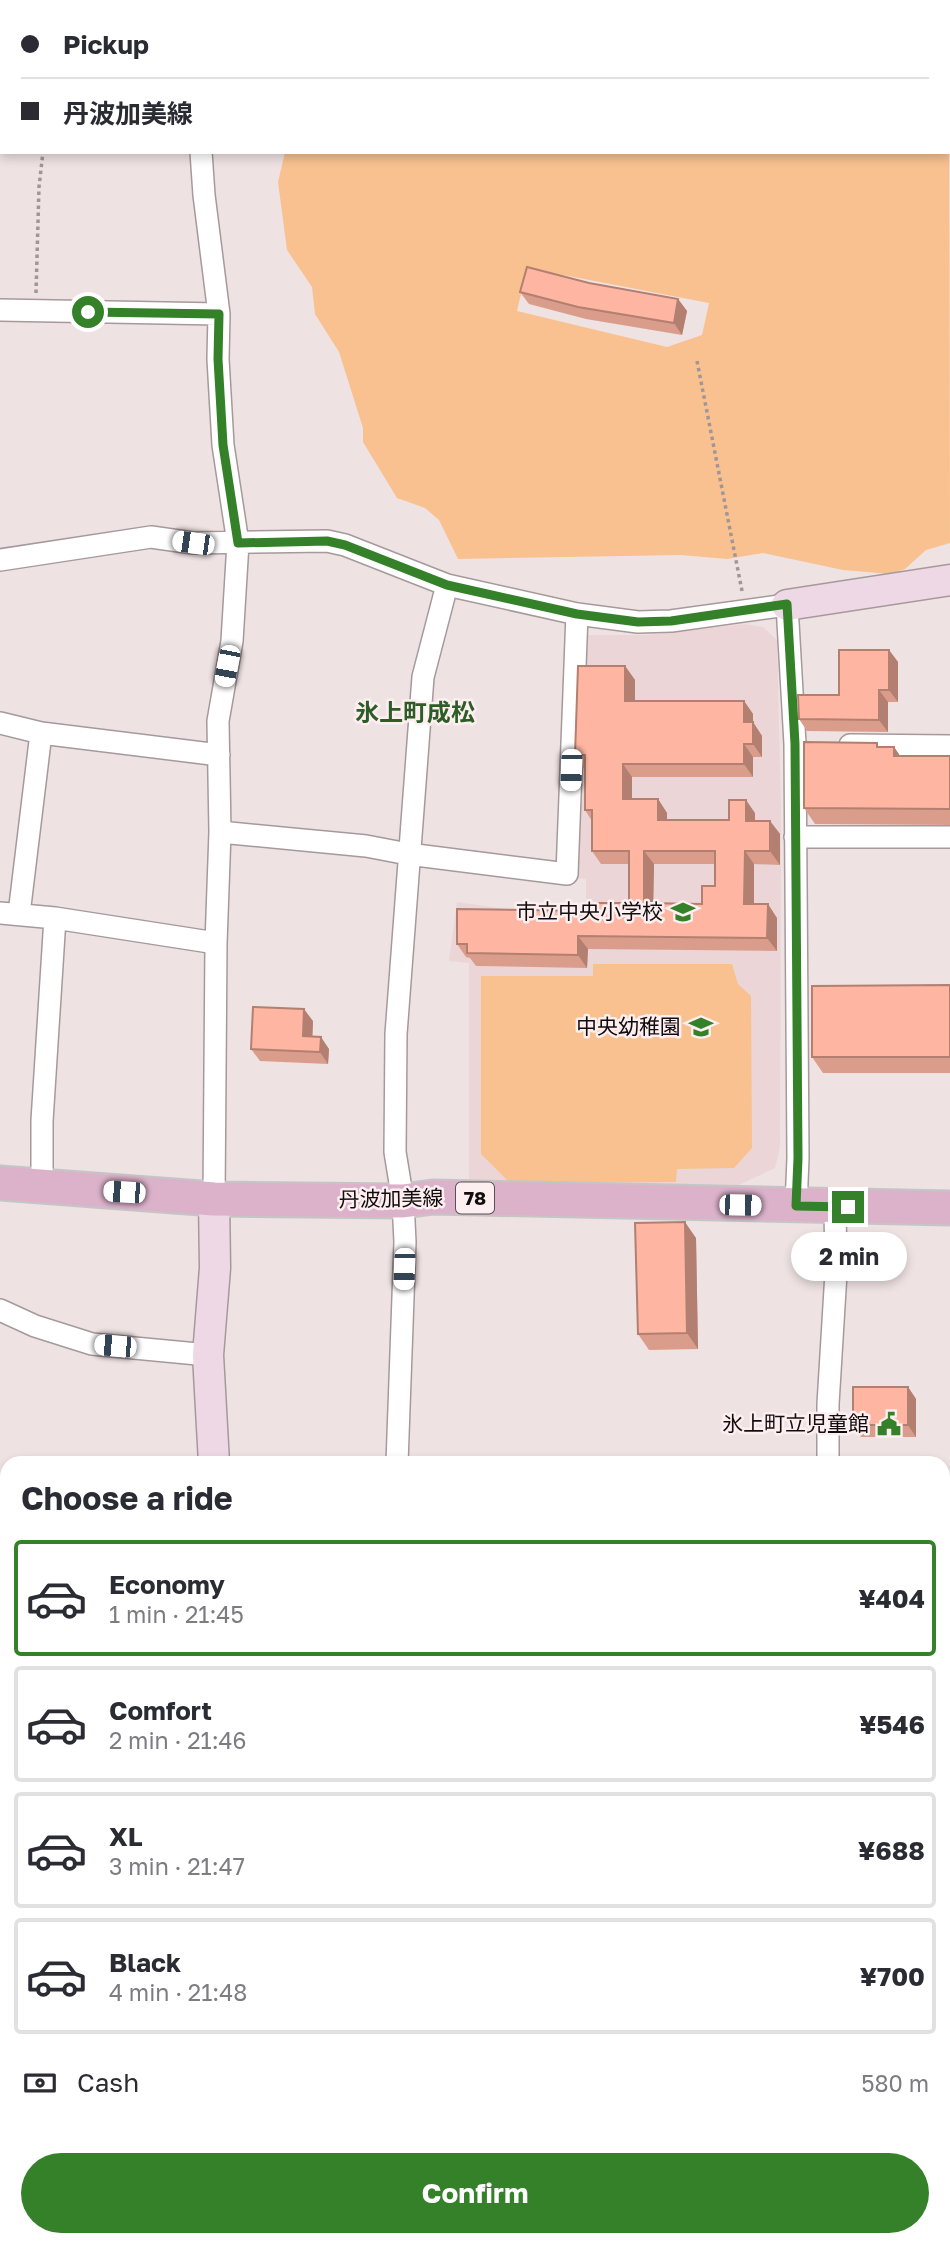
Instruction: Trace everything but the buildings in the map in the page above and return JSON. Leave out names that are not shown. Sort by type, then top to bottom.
[{"type":"main road","name":"丹波加美線","points":[[0,1183],[214,1199],[402,1201],[447,1198],[835,1208],[950,1208]]},
{"type":"street","points":[[201,154],[219,314],[218,359],[223,445],[238,543],[232,640],[218,721],[220,832],[216,943],[215,1268],[208,1354],[214,1456]]},
{"type":"street","points":[[0,310],[219,314]]},
{"type":"street","points":[[0,560],[151,537],[193,543],[327,541],[447,585],[577,614],[638,622],[671,621],[746,611],[950,580]]},
{"type":"street","points":[[397,1456],[405,1242],[395,1152],[396,1034],[423,677],[447,585]]},
{"type":"street","points":[[787,604],[795,744],[798,1158],[796,1206]]},
{"type":"street","points":[[220,832],[366,846],[408,854],[567,874],[577,614]]},
{"type":"street","points":[[0,723],[41,733],[219,755]]},
{"type":"street","points":[[41,733],[9,914],[55,918],[216,943]]},
{"type":"street","points":[[795,744],[950,746]]},
{"type":"street","points":[[795,837],[950,837]]},
{"type":"street","points":[[42,1187],[42,1121],[55,918]]},
{"type":"street","points":[[828,1456],[828,1404],[836,1272],[835,1208]]},
{"type":"street","points":[[0,1310],[35,1326],[92,1344],[208,1354]]},
{"type":"path","points":[[35,310],[39,187],[43,154]]},
{"type":"path","points":[[697,360],[746,611]]},
{"type":"shaded area","points":[[285,154],[949,154],[950,543],[926,550],[905,569],[890,574],[843,570],[763,553],[727,559],[681,555],[458,559],[439,520],[425,508],[397,498],[363,442],[363,428],[339,352],[315,314],[312,287],[287,250],[278,182]],"holes":[[[527,268],[709,303],[702,335],[667,347],[517,311]]]},
{"type":"shaded area","name":"市立中央小学校","points":[[745,624],[763,627],[777,640],[781,811],[780,1147],[775,1168],[728,1190],[469,1193],[469,963],[449,961],[457,902],[586,921],[586,879],[578,878],[582,642],[588,635],[646,635]]},
{"type":"shaded area","points":[[593,964],[732,964],[738,984],[751,996],[752,1148],[734,1168],[677,1169],[676,1182],[510,1183],[481,1154],[481,976],[593,976]]},
{"type":"place","name":"市立中央小学校","points":[[683,912]]},
{"type":"place","name":"中央幼稚園","points":[[701,1027]]},
{"type":"place","name":"氷上町立児童館","points":[[889,1424]]},
{"type":"district","name":"氷上町成松","points":[[415,713]]},
{"type":"route","points":[[88,312],[219,314],[218,359],[223,445],[238,543],[327,541],[345,545],[447,585],[577,614],[638,622],[671,621],[787,604],[795,744],[798,1158],[796,1206],[848,1207]]}]
